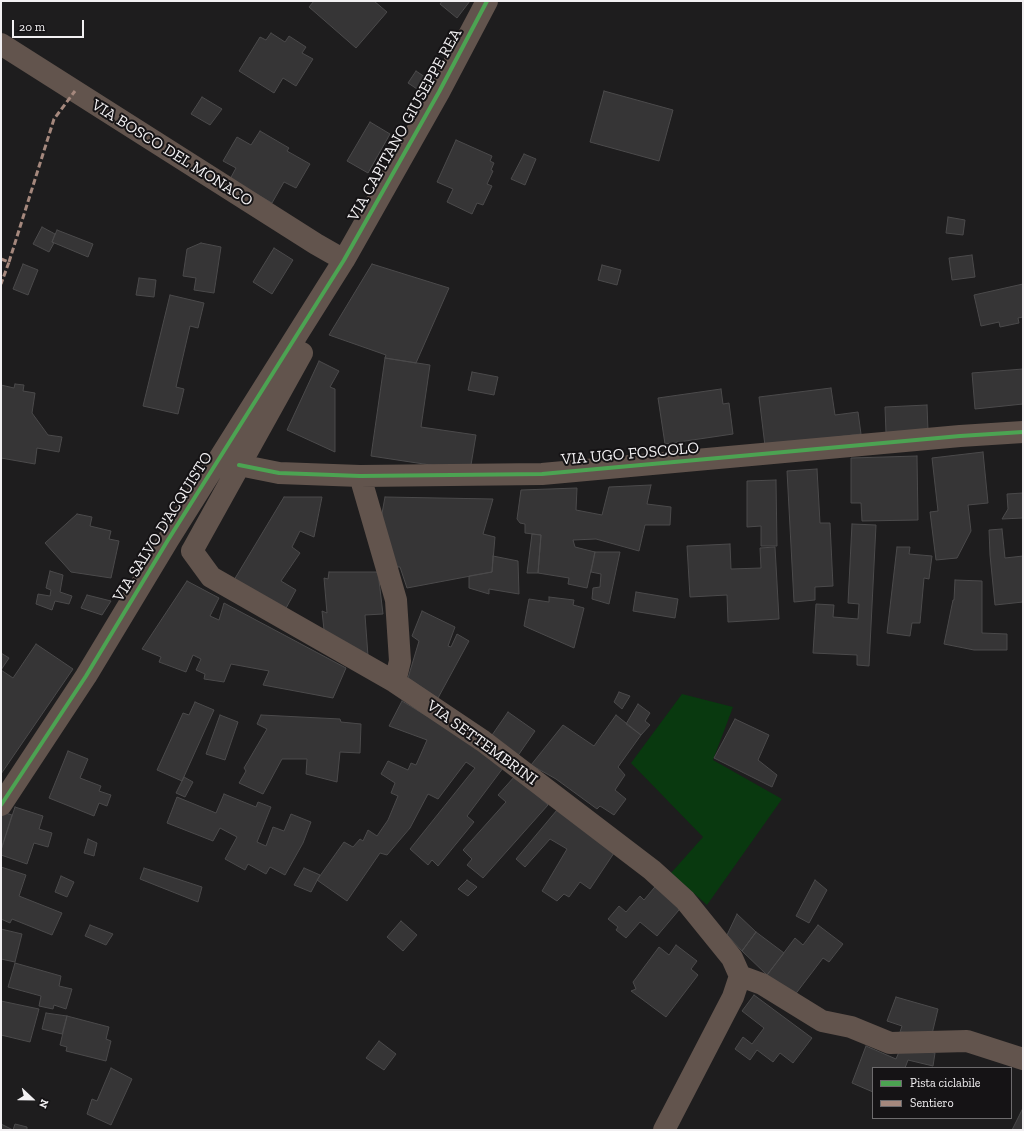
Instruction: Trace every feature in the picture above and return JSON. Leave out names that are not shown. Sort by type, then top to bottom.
[{"type":"street","name":"VIA CAPITANO GIUSEPPE REA","points":[[344,260],[439,92],[487,1]]},
{"type":"street","name":"VIA BOSCO DEL MONACO","points":[[1,44],[309,240],[344,260]]},
{"type":"street","points":[[4,801],[52,752],[94,686],[163,569],[182,549],[192,551],[338,288],[344,260]]},
{"type":"street","name":"VIA SALVO D'ACQUISTO","points":[[4,801],[28,762],[86,676],[168,540],[344,260]]},
{"type":"street","name":"VIA UGO FOSCOLO","points":[[239,465],[279,473],[360,476],[542,474],[960,436],[1023,432]]},
{"type":"street","points":[[360,476],[396,600],[400,661],[395,682]]},
{"type":"street","name":"VIA SETTEMBRINI","points":[[192,551],[211,577],[395,682],[483,741],[652,870],[690,906],[732,958],[740,976]]},
{"type":"street","points":[[664,1130],[733,997],[740,976],[762,984],[822,1021],[851,1027],[890,1043],[967,1041],[1023,1059]]},
{"type":"green space","points":[[682,694],[733,707],[713,760],[782,799],[707,905],[671,873],[703,837],[631,763]]},
{"type":"building","points":[[314,1],[374,1],[387,12],[356,48],[309,7]]},
{"type":"building","points":[[442,1],[470,1],[457,18],[440,4]]},
{"type":"building","points":[[271,33],[285,42],[289,36],[306,47],[302,53],[313,59],[296,86],[283,78],[274,93],[239,71],[260,37],[266,40]]},
{"type":"building","points":[[416,71],[428,79],[420,91],[408,83]]},
{"type":"building","points":[[604,91],[673,110],[659,161],[590,142]]},
{"type":"building","points":[[202,97],[222,109],[210,125],[191,114]]},
{"type":"building","points":[[370,122],[390,134],[368,173],[347,161]]},
{"type":"building","points":[[260,131],[289,148],[287,151],[310,164],[296,188],[284,182],[272,203],[230,179],[236,168],[223,161],[237,137],[251,145]]},
{"type":"building","points":[[456,140],[492,156],[490,161],[494,163],[491,170],[493,171],[487,184],[492,186],[483,205],[477,203],[472,214],[447,202],[453,189],[437,182]]},
{"type":"building","points":[[524,154],[536,159],[525,185],[511,179]]},
{"type":"building","points":[[948,217],[965,220],[963,235],[946,233]]},
{"type":"building","points":[[42,227],[55,234],[52,242],[54,243],[49,252],[33,244]]},
{"type":"building","points":[[57,230],[93,244],[88,257],[52,242]]},
{"type":"building","points":[[201,243],[221,247],[214,293],[194,290],[196,278],[183,276],[187,249]]},
{"type":"building","points":[[274,248],[293,260],[272,294],[253,282]]},
{"type":"building","points":[[972,255],[975,277],[952,280],[949,258]]},
{"type":"building","points":[[23,264],[38,270],[28,295],[13,289]]},
{"type":"building","points":[[372,264],[449,288],[416,363],[385,358],[386,355],[329,335]]},
{"type":"building","points":[[602,265],[621,270],[617,285],[598,280]]},
{"type":"building","points":[[139,278],[156,280],[154,297],[136,295]]},
{"type":"building","points":[[1023,284],[1023,317],[1018,318],[1019,323],[1000,327],[999,322],[981,326],[974,295]]},
{"type":"building","points":[[170,295],[204,303],[198,328],[190,326],[176,387],[184,389],[178,414],[143,406]]},
{"type":"building","points":[[385,358],[430,365],[421,427],[476,435],[470,471],[371,456]]},
{"type":"building","points":[[319,361],[339,371],[330,387],[335,389],[335,452],[287,430]]},
{"type":"building","points":[[1023,369],[1023,404],[975,409],[972,373]]},
{"type":"building","points":[[472,372],[498,377],[494,395],[468,390]]},
{"type":"building","points":[[15,384],[24,385],[23,391],[35,393],[32,413],[48,435],[62,437],[59,452],[37,448],[35,464],[1,458],[1,385],[14,388]]},
{"type":"building","points":[[831,388],[835,415],[858,412],[861,434],[765,446],[759,397]]},
{"type":"building","points":[[721,389],[723,404],[729,403],[733,434],[665,444],[658,398]]},
{"type":"building","points":[[927,405],[928,431],[886,433],[885,407]]},
{"type":"building","points":[[983,452],[988,503],[968,505],[971,531],[957,558],[936,560],[930,512],[938,511],[932,458]]},
{"type":"building","points":[[917,456],[918,520],[862,521],[861,503],[851,503],[851,458]]},
{"type":"building","points":[[817,469],[820,523],[830,523],[833,586],[815,587],[815,600],[794,602],[787,471]]},
{"type":"building","points":[[776,480],[777,546],[761,546],[761,526],[747,527],[747,481]]},
{"type":"building","points":[[651,485],[647,504],[671,507],[670,525],[645,525],[639,551],[596,539],[573,540],[575,547],[595,552],[587,588],[568,584],[569,578],[538,573],[541,535],[525,533],[525,524],[520,523],[517,519],[521,490],[577,488],[576,510],[602,515],[609,487]]},
{"type":"building","points":[[1023,493],[1023,518],[1002,519],[1008,509],[1007,494]]},
{"type":"building","points":[[284,497],[322,497],[314,537],[300,531],[292,547],[300,553],[281,581],[296,590],[285,610],[234,580]]},
{"type":"building","points":[[385,497],[493,499],[483,534],[495,537],[492,572],[407,588],[400,567],[393,567],[381,519]]},
{"type":"building","points":[[77,514],[92,517],[90,526],[111,531],[109,539],[119,541],[111,578],[71,572],[45,543]]},
{"type":"building","points":[[852,524],[876,525],[869,666],[857,665],[857,655],[813,653],[816,604],[834,605],[833,617],[858,619],[859,604],[848,603]]},
{"type":"building","points":[[1002,529],[1005,558],[1023,556],[1023,602],[995,605],[989,530]]},
{"type":"building","points":[[532,534],[541,535],[538,573],[527,573]]},
{"type":"building","points":[[730,544],[731,569],[761,568],[760,548],[775,547],[779,619],[728,622],[727,595],[690,597],[687,546]]},
{"type":"building","points":[[897,547],[910,547],[909,554],[932,556],[929,579],[924,578],[920,623],[912,623],[910,636],[887,633]]},
{"type":"building","points":[[595,552],[620,552],[609,604],[592,599],[593,588],[600,587],[601,574],[591,572]]},
{"type":"building","points":[[493,556],[518,561],[519,594],[489,589],[489,594],[469,588],[469,576],[492,572]]},
{"type":"building","points":[[50,571],[63,575],[60,592],[72,596],[69,604],[55,601],[52,610],[36,604],[38,594],[50,596],[51,590],[46,588]]},
{"type":"building","points":[[329,572],[378,572],[383,614],[365,615],[368,656],[324,630],[322,611],[327,613],[324,578],[328,579]]},
{"type":"building","points":[[955,580],[982,581],[982,633],[1007,634],[1007,650],[974,650],[944,644],[954,600]]},
{"type":"building","points":[[187,581],[219,598],[210,616],[219,620],[224,603],[346,668],[333,698],[263,685],[269,671],[231,664],[224,682],[204,679],[205,674],[196,670],[201,659],[193,655],[186,672],[159,662],[161,657],[142,649]]},
{"type":"building","points":[[636,592],[678,599],[675,618],[633,611]]},
{"type":"building","points":[[87,595],[111,601],[102,615],[81,608]]},
{"type":"building","points":[[549,597],[574,600],[573,605],[584,608],[574,648],[524,626],[529,599],[549,602]]},
{"type":"building","points":[[422,611],[455,627],[448,646],[451,647],[457,634],[469,641],[438,698],[408,678],[419,641],[412,636]]},
{"type":"building","points":[[36,644],[73,669],[1,774],[1,670],[13,678]]},
{"type":"building","points":[[1,653],[9,658],[1,670]]},
{"type":"building","points":[[619,692],[630,696],[622,709],[614,702]]},
{"type":"building","points":[[402,701],[458,735],[503,768],[467,816],[474,822],[438,866],[432,860],[428,865],[410,849],[475,768],[466,762],[438,799],[428,794],[410,828],[387,855],[380,853],[347,901],[317,880],[344,842],[353,847],[360,839],[363,841],[368,830],[377,836],[388,820],[398,796],[391,793],[395,783],[381,774],[388,761],[408,770],[411,763],[416,765],[427,740],[389,726]]},
{"type":"building","points":[[195,702],[214,710],[182,781],[157,770],[183,713],[189,715]]},
{"type":"building","points":[[638,704],[650,713],[645,721],[650,725],[641,735],[626,724]]},
{"type":"building","points":[[508,712],[535,731],[517,757],[490,738]]},
{"type":"building","points":[[220,715],[238,722],[225,760],[206,754]]},
{"type":"building","points":[[261,715],[340,719],[341,722],[361,724],[360,753],[340,752],[337,782],[306,774],[307,759],[282,759],[263,794],[239,783],[246,771],[244,768],[267,729],[257,724]]},
{"type":"building","points":[[616,715],[641,735],[618,767],[625,775],[615,790],[626,799],[614,815],[600,806],[597,809],[556,779],[531,765],[563,725],[594,746]]},
{"type":"building","points":[[735,719],[769,735],[758,760],[777,775],[772,787],[714,758]]},
{"type":"building","points":[[68,751],[88,759],[80,778],[101,786],[99,791],[111,795],[107,806],[99,803],[94,816],[49,798]]},
{"type":"building","points":[[515,776],[548,805],[483,878],[467,865],[472,859],[463,850],[506,802],[498,795]]},
{"type":"building","points":[[184,777],[193,782],[185,797],[176,793]]},
{"type":"building","points":[[224,794],[256,807],[258,802],[271,807],[257,842],[266,846],[273,827],[284,831],[291,814],[311,822],[303,843],[285,875],[270,867],[266,874],[248,864],[245,870],[225,859],[237,837],[220,828],[213,841],[167,823],[177,797],[216,813]]},
{"type":"building","points":[[15,807],[43,816],[39,829],[52,833],[48,847],[34,843],[27,864],[1,855],[1,850]]},
{"type":"building","points":[[557,810],[616,850],[590,889],[580,882],[569,897],[564,894],[557,901],[542,891],[567,849],[550,839],[525,867],[516,859]]},
{"type":"building","points":[[2,812],[12,815],[1,850],[1,815]]},
{"type":"building","points":[[88,839],[97,843],[94,856],[84,853]]},
{"type":"building","points":[[1,867],[26,875],[19,896],[62,913],[52,935],[12,919],[10,923],[1,919]]},
{"type":"building","points":[[144,868],[202,887],[198,902],[140,879]]},
{"type":"building","points":[[304,868],[320,875],[311,892],[294,885]]},
{"type":"building","points":[[61,876],[74,882],[67,897],[55,892]]},
{"type":"building","points":[[467,880],[477,887],[468,896],[458,889]]},
{"type":"building","points":[[815,880],[827,890],[809,923],[796,916]]},
{"type":"building","points":[[659,882],[684,904],[657,936],[640,922],[626,938],[616,930],[618,927],[608,919],[619,906],[626,912],[640,896],[644,900]]},
{"type":"building","points":[[737,914],[756,932],[742,951],[727,935]]},
{"type":"building","points":[[401,921],[417,935],[403,951],[387,937]]},
{"type":"building","points":[[90,925],[113,934],[106,945],[85,936]]},
{"type":"building","points":[[818,925],[843,944],[829,962],[823,958],[794,996],[767,975],[795,938],[803,945]]},
{"type":"building","points":[[1,929],[22,934],[15,962],[1,959]]},
{"type":"building","points":[[756,932],[784,953],[767,975],[742,951]]},
{"type":"building","points":[[676,945],[697,961],[691,969],[698,975],[666,1017],[631,991],[636,989],[633,982],[659,947],[669,955]]},
{"type":"building","points":[[15,963],[61,976],[59,986],[72,989],[66,1009],[54,1005],[53,1009],[39,1006],[41,996],[8,987]]},
{"type":"building","points":[[754,995],[812,1038],[793,1063],[780,1053],[773,1062],[757,1050],[750,1060],[735,1049],[743,1037],[752,1044],[764,1028],[742,1011]]},
{"type":"building","points":[[896,997],[938,1009],[932,1034],[900,1032],[902,1026],[887,1021]]},
{"type":"building","points":[[1,1001],[39,1009],[30,1042],[1,1035]]},
{"type":"building","points":[[46,1013],[67,1016],[62,1034],[42,1029]]},
{"type":"building","points":[[67,1016],[109,1027],[106,1039],[111,1041],[106,1061],[66,1051],[67,1047],[60,1045]]},
{"type":"building","points":[[379,1041],[396,1054],[384,1070],[366,1058]]},
{"type":"building","points":[[866,1046],[896,1059],[901,1047],[935,1053],[933,1066],[908,1060],[905,1067],[872,1067],[872,1092],[852,1083]]},
{"type":"building","points":[[111,1068],[132,1079],[111,1125],[87,1114],[92,1099],[97,1101]]},
{"type":"building","points":[[1023,1108],[1023,1130],[1012,1130]]},
{"type":"building","points":[[1,1124],[13,1130],[1,1130]]},
{"type":"building","points":[[15,1124],[27,1127],[27,1130],[13,1130]]},
{"type":"marked path","points":[[9,262],[54,119],[75,91]]},
{"type":"marked path","points":[[1,259],[9,262],[1,284]]},
{"type":"cycle path","points":[[1,805],[86,676],[168,540],[344,260],[439,92],[487,1]]},
{"type":"cycle path","points":[[239,465],[279,473],[360,476],[542,474],[960,436],[1023,432]]}]
